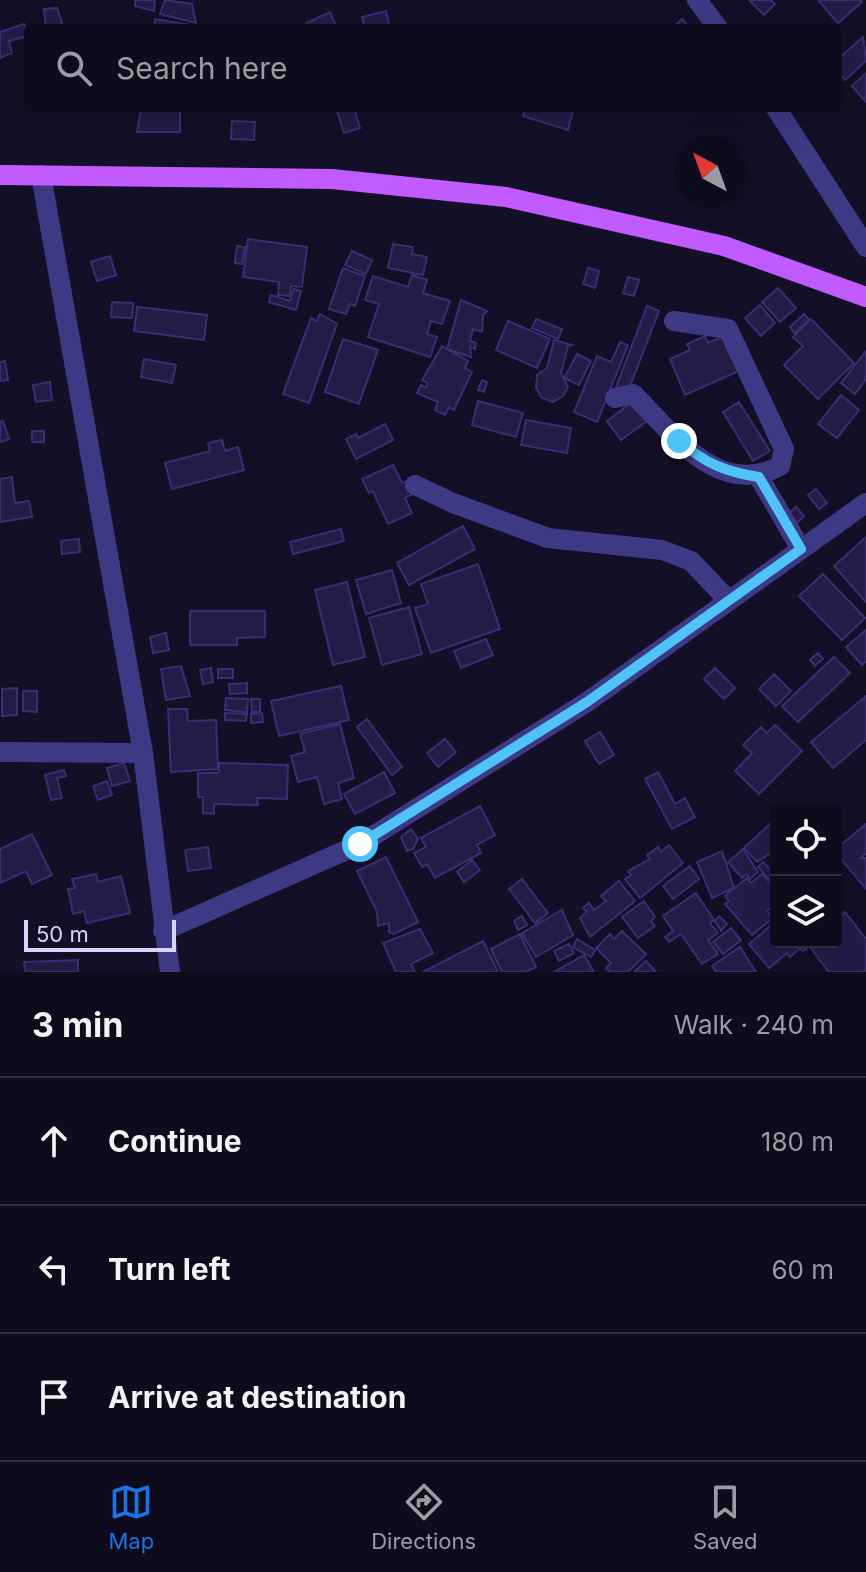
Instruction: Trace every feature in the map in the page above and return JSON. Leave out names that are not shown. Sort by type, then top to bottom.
[{"type":"main road","points":[[0,175],[332,179],[506,197],[724,246],[866,297]]},
{"type":"street","points":[[697,0],[715,24]]},
{"type":"street","points":[[779,112],[866,247]]},
{"type":"street","points":[[41,175],[143,753],[170,972]]},
{"type":"street","points":[[615,398],[633,394],[705,463],[727,472],[759,477],[780,466],[784,449],[728,329],[674,321]]},
{"type":"street","points":[[759,477],[801,549]]},
{"type":"street","points":[[415,485],[453,503],[548,538],[662,550],[691,561],[729,601]]},
{"type":"street","points":[[163,931],[360,844],[587,702],[866,503]]},
{"type":"street","points":[[0,752],[143,753]]},
{"type":"building","points":[[135,0],[155,0],[154,11],[135,6]]},
{"type":"building","points":[[165,0],[192,4],[196,23],[160,14]]},
{"type":"building","points":[[749,0],[771,0],[775,4],[764,15]]},
{"type":"building","points":[[818,0],[860,0],[862,2],[838,23]]},
{"type":"building","points":[[57,8],[62,24],[46,24],[44,9]]},
{"type":"building","points":[[386,11],[389,24],[364,24],[362,17]]},
{"type":"building","points":[[330,12],[335,24],[306,24]]},
{"type":"building","points":[[155,19],[184,24],[154,24]]},
{"type":"building","points":[[24,24],[24,37],[9,41],[12,53],[0,58],[0,32]]},
{"type":"building","points":[[863,37],[866,61],[845,80],[842,76],[842,55]]},
{"type":"building","points":[[866,73],[866,102],[852,86]]},
{"type":"building","points":[[140,112],[180,112],[180,132],[137,132]]},
{"type":"building","points":[[337,112],[355,112],[360,128],[344,133]]},
{"type":"building","points":[[524,112],[573,112],[568,130],[523,116]]},
{"type":"building","points":[[232,121],[255,122],[254,140],[231,139]]},
{"type":"building","points":[[248,239],[307,247],[302,287],[291,286],[290,296],[278,295],[279,282],[243,277]]},
{"type":"building","points":[[393,244],[413,247],[412,254],[427,257],[423,275],[388,268]]},
{"type":"building","points":[[237,246],[245,247],[242,264],[235,263]]},
{"type":"building","points":[[352,251],[372,260],[366,274],[345,265]]},
{"type":"building","points":[[110,256],[116,275],[97,281],[91,262]]},
{"type":"building","points":[[343,268],[365,276],[355,306],[350,304],[346,314],[329,309]]},
{"type":"building","points":[[588,268],[599,271],[595,288],[583,284]]},
{"type":"building","points":[[412,275],[427,280],[423,293],[450,301],[442,324],[431,321],[427,334],[437,337],[430,357],[368,337],[379,304],[365,300],[373,276],[408,287]]},
{"type":"building","points":[[628,277],[639,280],[634,296],[623,293]]},
{"type":"building","points":[[778,288],[796,308],[780,322],[762,302]]},
{"type":"building","points":[[294,289],[301,291],[296,310],[269,302],[271,295],[290,301]]},
{"type":"building","points":[[461,300],[487,311],[483,315],[482,332],[473,329],[470,341],[476,343],[475,349],[470,347],[471,357],[447,349]]},
{"type":"building","points":[[112,302],[133,303],[132,318],[111,317]]},
{"type":"building","points":[[760,305],[775,323],[761,336],[745,318]]},
{"type":"building","points":[[647,306],[659,311],[627,394],[615,390]]},
{"type":"building","points":[[137,307],[207,315],[204,340],[134,331]]},
{"type":"building","points":[[320,314],[337,324],[309,403],[283,394],[311,318],[317,321]]},
{"type":"building","points":[[804,314],[809,320],[794,333],[790,327]]},
{"type":"building","points":[[536,319],[562,329],[558,339],[532,328]]},
{"type":"building","points":[[811,319],[854,363],[818,399],[784,365],[803,346],[793,337]]},
{"type":"building","points":[[508,321],[550,339],[537,368],[496,350]]},
{"type":"building","points":[[705,336],[708,343],[724,336],[739,371],[685,395],[670,359],[690,350],[687,344]]},
{"type":"building","points":[[343,339],[378,350],[359,404],[325,392]]},
{"type":"building","points":[[554,340],[572,345],[568,346],[561,373],[568,387],[563,396],[553,402],[542,398],[536,388],[537,375],[547,368]]},
{"type":"building","points":[[620,342],[628,345],[597,422],[574,412],[597,356],[611,362]]},
{"type":"building","points":[[442,346],[468,361],[465,368],[472,372],[454,410],[449,407],[445,415],[435,410],[438,402],[417,393],[421,385],[426,388],[428,383],[422,380]]},
{"type":"building","points":[[866,351],[866,379],[855,394],[841,383]]},
{"type":"building","points":[[577,354],[591,361],[579,385],[564,378]]},
{"type":"building","points":[[144,359],[176,365],[172,383],[141,377]]},
{"type":"building","points":[[5,361],[8,380],[0,381],[0,362]]},
{"type":"building","points":[[482,380],[487,382],[484,392],[478,390]]},
{"type":"building","points":[[50,382],[52,400],[36,402],[33,385]]},
{"type":"building","points":[[841,395],[859,410],[837,438],[818,424]]},
{"type":"building","points":[[636,399],[651,418],[621,440],[607,421]]},
{"type":"building","points":[[478,401],[523,413],[516,437],[472,425]]},
{"type":"building","points":[[739,402],[770,451],[753,461],[723,412]]},
{"type":"building","points":[[526,420],[571,428],[567,453],[521,445]]},
{"type":"building","points":[[3,421],[9,439],[0,442],[0,422]]},
{"type":"building","points":[[385,424],[393,440],[356,459],[346,439],[356,434],[358,438]]},
{"type":"building","points":[[32,431],[44,431],[44,442],[32,442]]},
{"type":"building","points":[[222,440],[225,451],[238,447],[244,470],[172,489],[165,463],[210,451],[208,443]]},
{"type":"building","points":[[393,465],[402,483],[407,481],[413,494],[405,498],[412,513],[388,524],[373,491],[369,493],[362,479]]},
{"type":"building","points":[[12,477],[15,503],[29,501],[32,517],[0,522],[0,479]]},
{"type":"building","points":[[816,489],[827,503],[819,509],[808,495]]},
{"type":"building","points":[[796,507],[804,516],[796,524],[788,514]]},
{"type":"building","points":[[463,526],[475,549],[409,585],[397,563]]},
{"type":"building","points":[[341,529],[344,541],[293,554],[290,542]]},
{"type":"building","points":[[866,537],[866,602],[834,566]]},
{"type":"building","points":[[79,539],[80,552],[62,554],[61,541]]},
{"type":"building","points":[[478,564],[500,629],[431,653],[415,608],[428,604],[421,584]]},
{"type":"building","points":[[392,570],[401,603],[366,614],[356,580]]},
{"type":"building","points":[[823,574],[865,618],[842,640],[799,596]]},
{"type":"building","points":[[347,582],[365,657],[333,665],[315,590]]},
{"type":"building","points":[[409,607],[422,654],[382,665],[369,618]]},
{"type":"building","points":[[190,611],[265,611],[265,637],[237,638],[237,645],[190,645]]},
{"type":"building","points":[[866,630],[866,661],[862,665],[846,647]]},
{"type":"building","points":[[166,633],[169,650],[153,653],[150,637]]},
{"type":"building","points":[[486,639],[493,655],[461,668],[454,651]]},
{"type":"building","points":[[818,653],[823,659],[815,666],[810,660]]},
{"type":"building","points":[[834,657],[850,673],[798,722],[782,706]]},
{"type":"building","points":[[181,666],[190,696],[166,700],[161,669]]},
{"type":"building","points":[[211,668],[213,682],[203,684],[200,670]]},
{"type":"building","points":[[715,668],[735,688],[724,699],[704,679]]},
{"type":"building","points":[[218,669],[233,669],[233,678],[218,678]]},
{"type":"building","points":[[774,674],[791,691],[776,706],[759,689]]},
{"type":"building","points":[[247,683],[247,693],[230,694],[229,684]]},
{"type":"building","points":[[341,686],[349,720],[279,736],[271,701]]},
{"type":"building","points":[[17,688],[17,715],[2,716],[2,689]]},
{"type":"building","points":[[23,691],[37,691],[37,712],[23,711]]},
{"type":"building","points":[[866,696],[866,740],[833,768],[811,742]]},
{"type":"building","points":[[226,698],[248,699],[247,712],[225,710]]},
{"type":"building","points":[[251,699],[260,699],[260,712],[252,712]]},
{"type":"building","points":[[168,709],[187,709],[188,721],[216,720],[218,769],[171,772]]},
{"type":"building","points":[[225,713],[247,714],[246,721],[225,720]]},
{"type":"building","points":[[262,713],[263,722],[251,723],[251,714]]},
{"type":"building","points":[[367,719],[402,767],[392,775],[357,727]]},
{"type":"building","points":[[340,724],[354,778],[338,783],[342,799],[324,804],[317,777],[298,782],[291,756],[305,752],[300,734]]},
{"type":"building","points":[[775,725],[802,751],[759,794],[735,771],[752,753],[743,745],[761,727],[767,733]]},
{"type":"building","points":[[600,732],[614,755],[599,764],[585,741]]},
{"type":"building","points":[[445,739],[456,752],[438,767],[427,753]]},
{"type":"building","points":[[124,763],[130,781],[112,786],[107,768]]},
{"type":"building","points":[[219,763],[288,765],[287,799],[257,798],[258,805],[214,804],[214,814],[203,813],[203,797],[198,797],[198,773],[219,773]]},
{"type":"building","points":[[64,770],[66,776],[57,778],[62,798],[51,800],[45,775]]},
{"type":"building","points":[[384,772],[395,793],[355,814],[344,794]]},
{"type":"building","points":[[658,772],[675,804],[685,798],[695,817],[672,829],[645,779]]},
{"type":"building","points":[[107,781],[112,795],[98,800],[93,786]]},
{"type":"building","points":[[480,806],[495,835],[477,845],[481,853],[435,878],[427,864],[422,867],[414,853],[426,847],[421,838]]},
{"type":"building","points":[[770,824],[770,854],[757,862],[744,848]]},
{"type":"building","points":[[866,824],[866,853],[861,858],[866,858],[866,889],[842,860],[842,844]]},
{"type":"building","points":[[411,829],[418,839],[413,849],[407,851],[401,837]]},
{"type":"building","points":[[32,834],[52,875],[32,884],[26,871],[0,883],[0,849]]},
{"type":"building","points":[[669,845],[683,863],[640,898],[625,879],[631,875],[628,871],[650,859],[647,855],[658,847],[661,852]]},
{"type":"building","points":[[208,847],[211,868],[188,871],[185,850]]},
{"type":"building","points":[[743,849],[758,872],[750,879],[746,874],[742,878],[728,862]]},
{"type":"building","points":[[722,851],[734,888],[712,898],[697,862]]},
{"type":"building","points":[[386,857],[418,922],[394,934],[389,932],[389,923],[378,926],[377,912],[357,871]]},
{"type":"building","points":[[472,860],[480,870],[464,882],[457,872]]},
{"type":"building","points":[[763,862],[770,870],[770,878],[769,879],[758,867]]},
{"type":"building","points":[[690,866],[699,879],[673,899],[663,886]]},
{"type":"building","points":[[96,874],[98,882],[121,876],[130,913],[87,923],[84,911],[73,914],[68,889],[75,888],[72,879]]},
{"type":"building","points":[[762,874],[770,883],[770,908],[767,911],[770,920],[752,935],[725,904],[729,901],[725,896],[747,878],[751,883]]},
{"type":"building","points":[[522,879],[548,913],[535,923],[509,889]]},
{"type":"building","points":[[619,881],[635,901],[590,937],[580,918],[587,912],[583,908],[589,903],[594,910],[606,901],[601,896]]},
{"type":"building","points":[[696,893],[714,920],[710,923],[718,933],[708,940],[718,954],[702,964],[681,934],[669,942],[665,937],[673,931],[663,916]]},
{"type":"building","points":[[644,901],[655,917],[651,921],[655,926],[638,938],[622,917]]},
{"type":"building","points":[[562,910],[573,935],[536,957],[522,933]]},
{"type":"building","points":[[845,912],[866,939],[866,972],[829,972],[811,948],[842,948],[842,914]]},
{"type":"building","points":[[522,916],[527,925],[518,930],[514,921]]},
{"type":"building","points":[[719,916],[727,924],[721,931],[715,921]]},
{"type":"building","points":[[770,926],[770,948],[800,948],[790,957],[787,953],[769,968],[749,944]]},
{"type":"building","points":[[731,928],[741,940],[723,954],[713,942]]},
{"type":"building","points":[[420,929],[433,953],[411,964],[415,972],[396,972],[383,943]]},
{"type":"building","points":[[622,931],[646,954],[628,972],[610,972],[606,968],[611,963],[596,948],[610,934],[614,939]]},
{"type":"building","points":[[520,934],[536,967],[526,972],[502,972],[491,949]]},
{"type":"building","points":[[577,939],[595,950],[591,957],[573,947]]},
{"type":"building","points":[[483,941],[498,972],[423,972]]},
{"type":"building","points":[[569,944],[574,953],[559,961],[554,951]]},
{"type":"building","points":[[740,947],[756,972],[716,972],[712,966]]},
{"type":"building","points":[[584,955],[594,972],[554,972]]},
{"type":"building","points":[[78,960],[78,972],[25,972],[24,962]]},
{"type":"building","points":[[646,961],[656,972],[634,972]]},
{"type":"route","points":[[360,844],[587,702],[801,549],[759,477],[727,472],[705,463],[679,441]]}]
